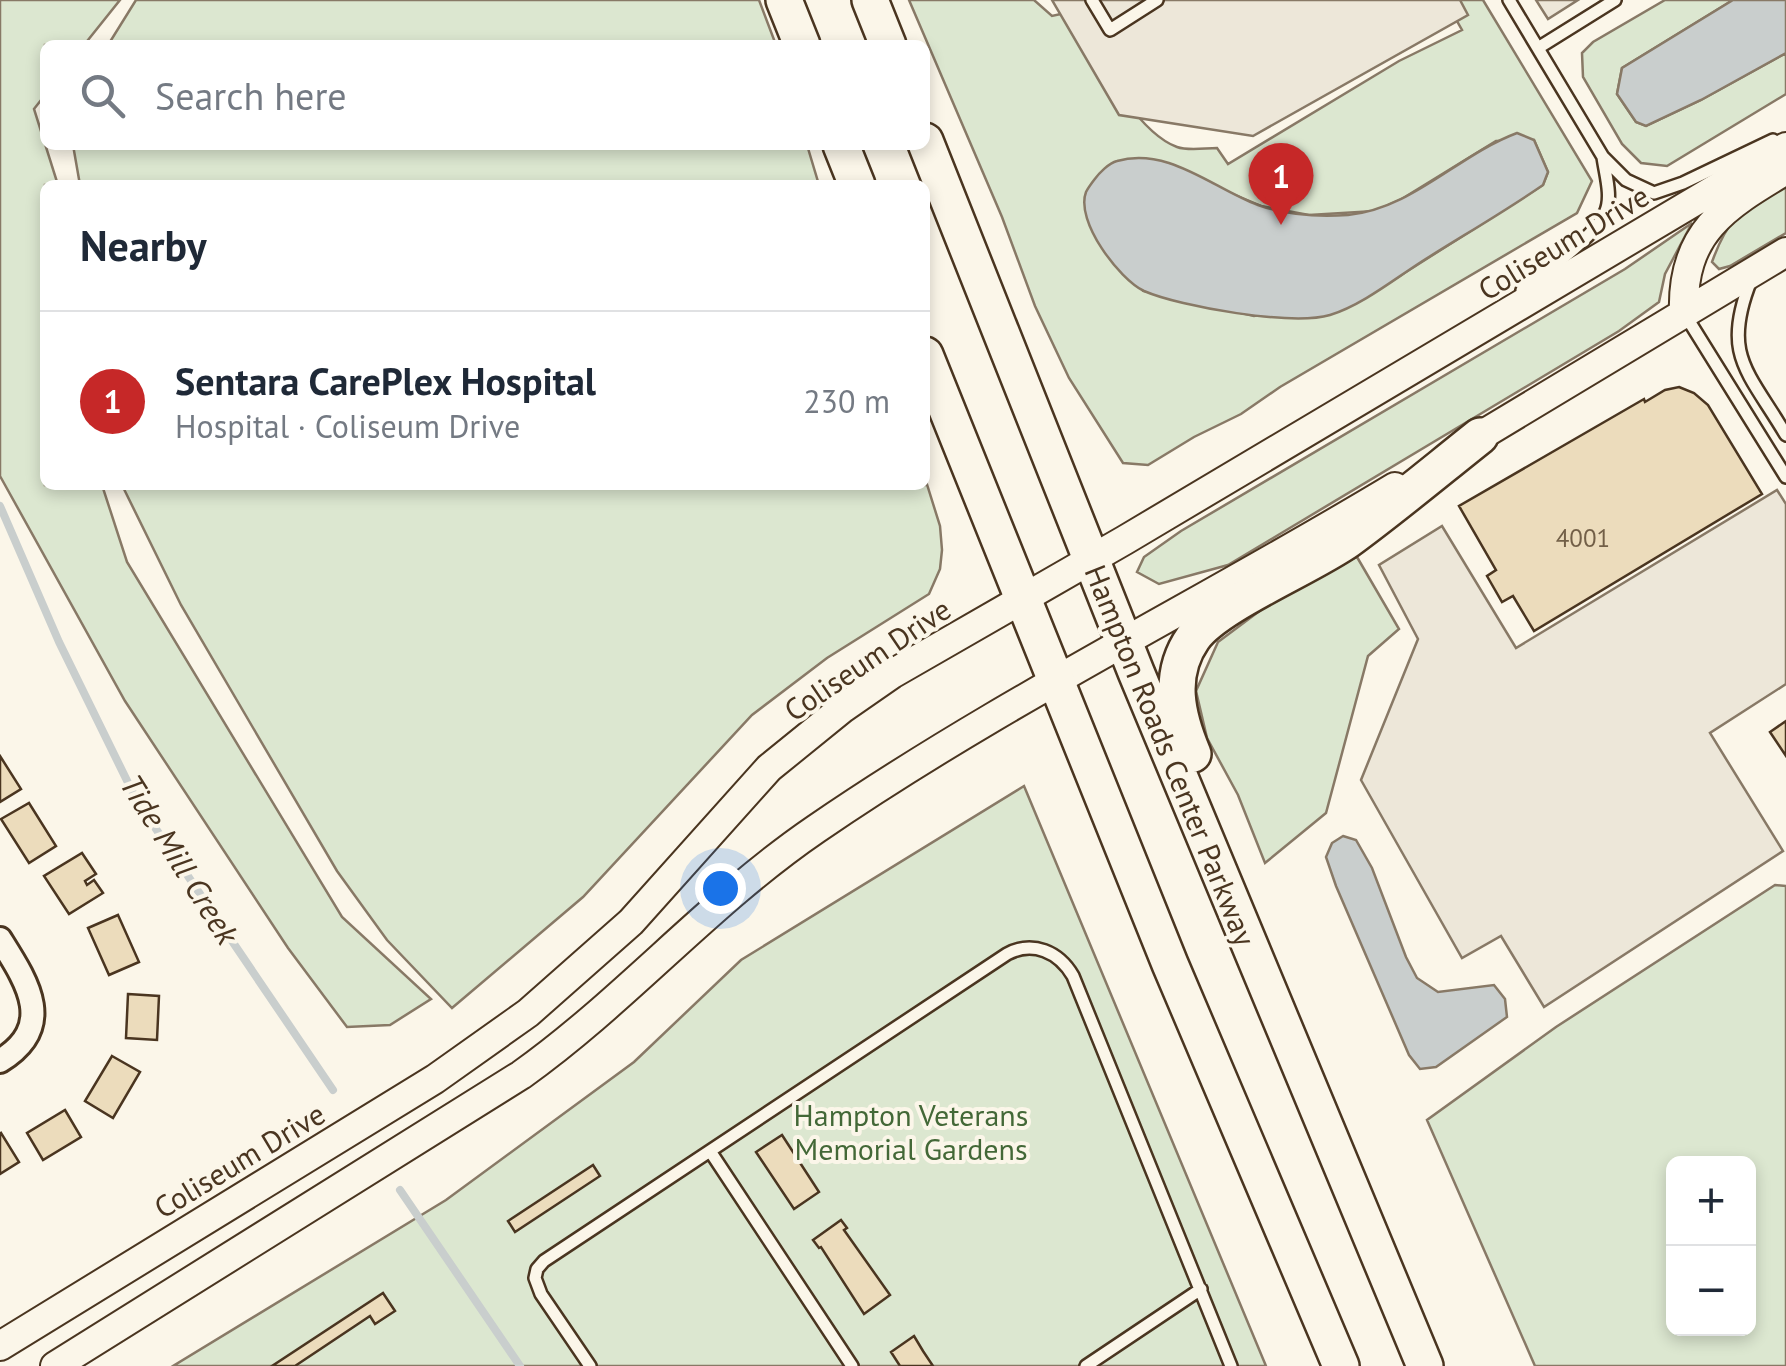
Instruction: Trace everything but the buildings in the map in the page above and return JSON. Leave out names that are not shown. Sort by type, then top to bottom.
[{"type":"main road","points":[[784,0],[800,40]]},
{"type":"main road","points":[[870,0],[886,40]]},
{"type":"main road","points":[[844,150],[855,180]]},
{"type":"main road","name":"Hampton Roads Center Parkway","points":[[929,150],[1124,641],[1425,1366]]},
{"type":"main road","points":[[930,366],[1170,964],[1341,1366]]},
{"type":"main road","points":[[1326,1133],[1231,846],[1180,720],[1176,685],[1179,670],[1192,640],[1210,621],[1345,542],[1480,436]]},
{"type":"street","name":"Coliseum Drive","points":[[0,1346],[435,1079],[528,1013],[632,922],[744,793],[807,736],[892,674],[1786,147]]},
{"type":"street","points":[[1684,313],[1683,286],[1705,232],[1722,210],[1786,170]]},
{"type":"street","points":[[55,1366],[521,1075],[592,1022],[701,918],[774,859],[863,798],[1056,679],[1252,573],[1786,252]]},
{"type":"street","points":[[0,939],[32,995],[31,1022],[22,1044],[0,1061]]},
{"type":"lane","points":[[1092,0],[1110,30],[1158,0]]},
{"type":"lane","points":[[1509,0],[1603,157],[1626,180],[1654,193],[1786,134]]},
{"type":"lane","points":[[1538,48],[1616,0]]},
{"type":"lane","points":[[1456,344],[1578,245],[1606,212],[1608,191],[1603,157]]},
{"type":"lane","points":[[1754,271],[1738,313],[1736,344],[1786,434]]},
{"type":"lane","points":[[1684,313],[1786,476]]},
{"type":"lane","points":[[590,1366],[537,1286],[538,1269],[544,1262],[1007,954],[1033,946],[1056,955],[1073,976],[1231,1366]]},
{"type":"lane","points":[[710,1151],[852,1366]]},
{"type":"lane","points":[[1086,1366],[1201,1289]]},
{"type":"green space","points":[[0,0],[120,0],[88,40],[40,40],[40,101],[34,109],[40,128],[40,150],[47,150],[56,180],[40,180],[40,490],[104,490],[127,562],[342,917],[431,999],[390,1025],[347,1027],[288,948],[125,701],[0,476]]},
{"type":"green space","points":[[136,0],[759,0],[774,40],[111,40]]},
{"type":"green space","points":[[909,0],[1034,0],[1052,16],[1070,12],[1116,88],[1146,125],[1177,147],[1217,148],[1228,164],[1399,61],[1462,30],[1445,0],[1483,0],[1592,181],[1577,213],[1280,387],[1241,414],[1148,465],[1123,463],[1069,378],[1035,306],[1002,217],[930,49],[930,40],[926,40]],"holes":[[[1534,140],[1548,172],[1543,185],[1365,298],[1254,316],[1144,291],[1230,193],[1261,206],[1309,215],[1375,211],[1496,141]]]},
{"type":"green space","points":[[1665,0],[1733,0],[1622,68],[1617,94],[1636,122],[1646,126],[1786,53],[1786,94],[1667,166],[1641,163],[1622,144],[1583,77],[1582,53],[1593,42]]},
{"type":"green space","points":[[74,150],[808,150],[818,180],[79,180]]},
{"type":"green space","points":[[1786,184],[1786,233],[1719,269],[1712,262],[1732,222],[1748,207]]},
{"type":"green space","points":[[1692,223],[1665,274],[1659,302],[1619,331],[1228,565],[1159,584],[1137,572],[1144,557],[1181,531],[1625,269]]},
{"type":"green space","points":[[124,490],[929,490],[940,526],[940,569],[929,594],[827,658],[752,715],[583,897],[452,1008],[387,940],[337,871],[181,605]]},
{"type":"green space","points":[[1357,557],[1399,629],[1368,656],[1326,813],[1265,863],[1238,795],[1207,738],[1196,691],[1218,642],[1285,592]]},
{"type":"green space","name":"Hampton Veterans Memorial Gardens","points":[[1024,786],[1266,1366],[173,1366],[446,1200],[634,1062],[741,960]]},
{"type":"green space","points":[[1775,885],[1786,886],[1786,1366],[1535,1366],[1427,1120],[1556,1027]]},
{"type":"shaded area","points":[[1052,0],[1460,0],[1468,15],[1253,136],[1119,115]]},
{"type":"shaded area","points":[[1536,0],[1578,0],[1548,19]]},
{"type":"shaded area","points":[[1733,0],[1786,0],[1786,53],[1646,126],[1636,122],[1617,94],[1622,68]]},
{"type":"shaded area","points":[[1517,133],[1534,140],[1548,172],[1543,185],[1365,299],[1342,311],[1313,318],[1237,313],[1144,291],[1123,275],[1102,248],[1084,204],[1087,190],[1104,169],[1117,161],[1136,158],[1172,164],[1269,208],[1348,215],[1393,203]]},
{"type":"shaded area","points":[[1777,490],[1786,504],[1786,684],[1710,733],[1783,851],[1544,1007],[1501,936],[1462,958],[1361,780],[1418,639],[1379,565],[1442,526],[1516,648]]},
{"type":"shaded area","points":[[1343,836],[1356,840],[1372,868],[1417,978],[1438,992],[1494,985],[1505,999],[1507,1017],[1436,1067],[1420,1069],[1409,1055],[1336,886],[1326,857],[1332,843]]},
{"type":"waterway","name":"Tide Mill Creek","points":[[0,506],[59,642],[137,801],[333,1090]]},
{"type":"waterway","name":"Tide Mill Creek","points":[[400,1190],[520,1366]]},
{"type":"place","name":"Sentara CarePlex Hospital","points":[[1281,225]]}]
